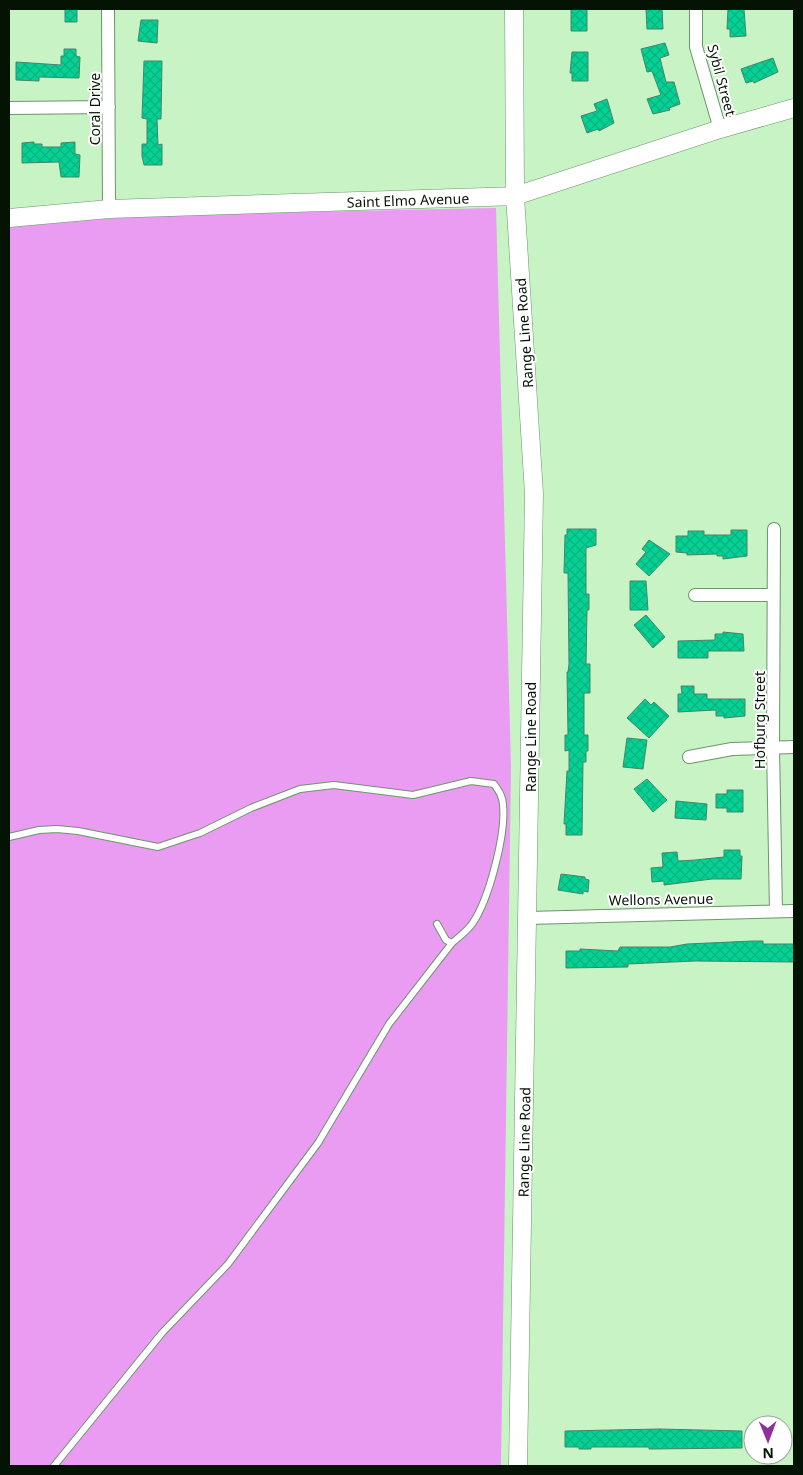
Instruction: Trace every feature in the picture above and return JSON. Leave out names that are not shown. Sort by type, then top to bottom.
[{"type":"street","name":"Coral Drive","points":[[108,9],[109,209]]},
{"type":"street","name":"Range Line Road","points":[[514,9],[515,196],[534,494],[530,624],[528,918],[518,1466]]},
{"type":"street","name":"Sybil Street","points":[[696,9],[696,47],[720,129]]},
{"type":"street","points":[[9,108],[109,107]]},
{"type":"street","name":"Saint Elmo Avenue","points":[[9,218],[109,209],[515,196],[720,129],[794,108]]},
{"type":"street","name":"Hofburg Street","points":[[774,529],[776,911]]},
{"type":"street","points":[[695,595],[773,595]]},
{"type":"street","points":[[689,756],[732,749],[794,747]]},
{"type":"street","name":"Wellons Avenue","points":[[528,918],[794,911]]},
{"type":"lane","points":[[9,837],[39,830],[78,830],[158,847],[200,833],[251,808],[300,789],[334,785],[413,795],[472,781],[483,781],[494,784],[501,795],[504,807],[497,857],[487,891],[472,924],[452,943],[389,1024],[318,1143],[228,1264],[162,1333],[54,1466]]},
{"type":"lane","points":[[436,924],[446,940],[452,943]]},
{"type":"shaded area","points":[[496,208],[511,767],[501,1466],[9,1466],[9,226],[156,215]]},
{"type":"building","points":[[65,9],[77,9],[77,22],[65,22]]},
{"type":"building","points":[[571,9],[587,9],[587,31],[571,31]]},
{"type":"building","points":[[646,9],[662,9],[663,29],[647,29]]},
{"type":"building","points":[[728,9],[744,9],[746,36],[730,37],[730,29],[727,29]]},
{"type":"building","points":[[141,20],[158,20],[157,43],[138,41]]},
{"type":"building","points":[[665,43],[669,55],[660,58],[666,82],[674,82],[680,104],[669,108],[670,110],[653,114],[647,99],[661,95],[652,71],[647,72],[641,49]]},
{"type":"building","points":[[64,49],[76,49],[76,56],[80,57],[79,78],[39,77],[39,81],[16,80],[16,62],[61,65],[61,56],[64,56]]},
{"type":"building","points":[[572,52],[588,52],[588,81],[572,81],[572,73],[570,73]]},
{"type":"building","points":[[773,58],[778,72],[754,83],[753,81],[746,83],[741,69]]},
{"type":"building","points":[[144,61],[162,61],[161,119],[157,119],[158,145],[162,144],[162,165],[144,165],[142,156],[142,144],[147,144],[147,119],[142,118]]},
{"type":"building","points":[[607,99],[614,123],[599,131],[598,129],[587,133],[581,116],[597,111],[594,104]]},
{"type":"building","points":[[34,142],[34,144],[42,144],[42,147],[61,147],[61,143],[75,142],[75,154],[80,155],[79,177],[61,177],[59,162],[22,163],[22,143]]},
{"type":"building","points":[[567,529],[596,529],[596,545],[586,548],[586,594],[589,594],[589,610],[587,610],[586,664],[590,664],[590,693],[584,693],[584,735],[588,735],[588,751],[586,751],[586,762],[583,762],[582,835],[566,835],[566,824],[564,824],[567,771],[569,771],[569,750],[565,751],[565,735],[568,735],[567,672],[569,664],[568,573],[564,573],[565,535],[567,535]]},
{"type":"building","points":[[731,530],[747,530],[747,556],[723,559],[723,556],[717,556],[717,554],[687,555],[687,553],[676,552],[676,536],[688,536],[688,531],[704,531],[704,535],[731,535]]},
{"type":"building","points":[[649,540],[670,554],[649,576],[636,564],[646,552],[642,549]]},
{"type":"building","points":[[630,581],[646,581],[648,610],[630,610]]},
{"type":"building","points":[[646,615],[665,637],[653,648],[634,625]]},
{"type":"building","points":[[723,632],[743,634],[744,651],[708,651],[708,658],[678,658],[678,641],[715,640],[715,634],[723,634]]},
{"type":"building","points":[[681,686],[694,686],[694,694],[707,694],[707,699],[745,699],[745,716],[724,718],[724,716],[716,716],[716,710],[678,712],[678,694],[682,694]]},
{"type":"building","points":[[645,699],[651,705],[654,702],[669,716],[649,738],[627,718]]},
{"type":"building","points":[[627,738],[647,740],[643,769],[623,767]]},
{"type":"building","points":[[647,779],[667,800],[653,812],[634,789]]},
{"type":"building","points":[[727,790],[743,790],[743,812],[727,812],[727,808],[716,808],[716,794],[727,794]]},
{"type":"building","points":[[676,801],[707,804],[706,820],[675,818]]},
{"type":"building","points":[[724,850],[740,850],[740,856],[742,856],[741,879],[712,879],[664,885],[664,881],[652,882],[651,868],[663,867],[662,853],[677,852],[678,861],[724,857]]},
{"type":"building","points":[[561,874],[585,877],[585,879],[589,880],[588,892],[583,891],[583,894],[558,890]]},
{"type":"building","points":[[763,941],[763,944],[794,944],[794,962],[695,961],[628,964],[628,967],[566,968],[566,951],[580,951],[580,949],[618,951],[620,947],[670,947],[687,944]]},
{"type":"building","points":[[659,1429],[742,1431],[742,1448],[649,1449],[649,1447],[591,1447],[591,1449],[579,1449],[579,1447],[565,1447],[565,1431]]}]
